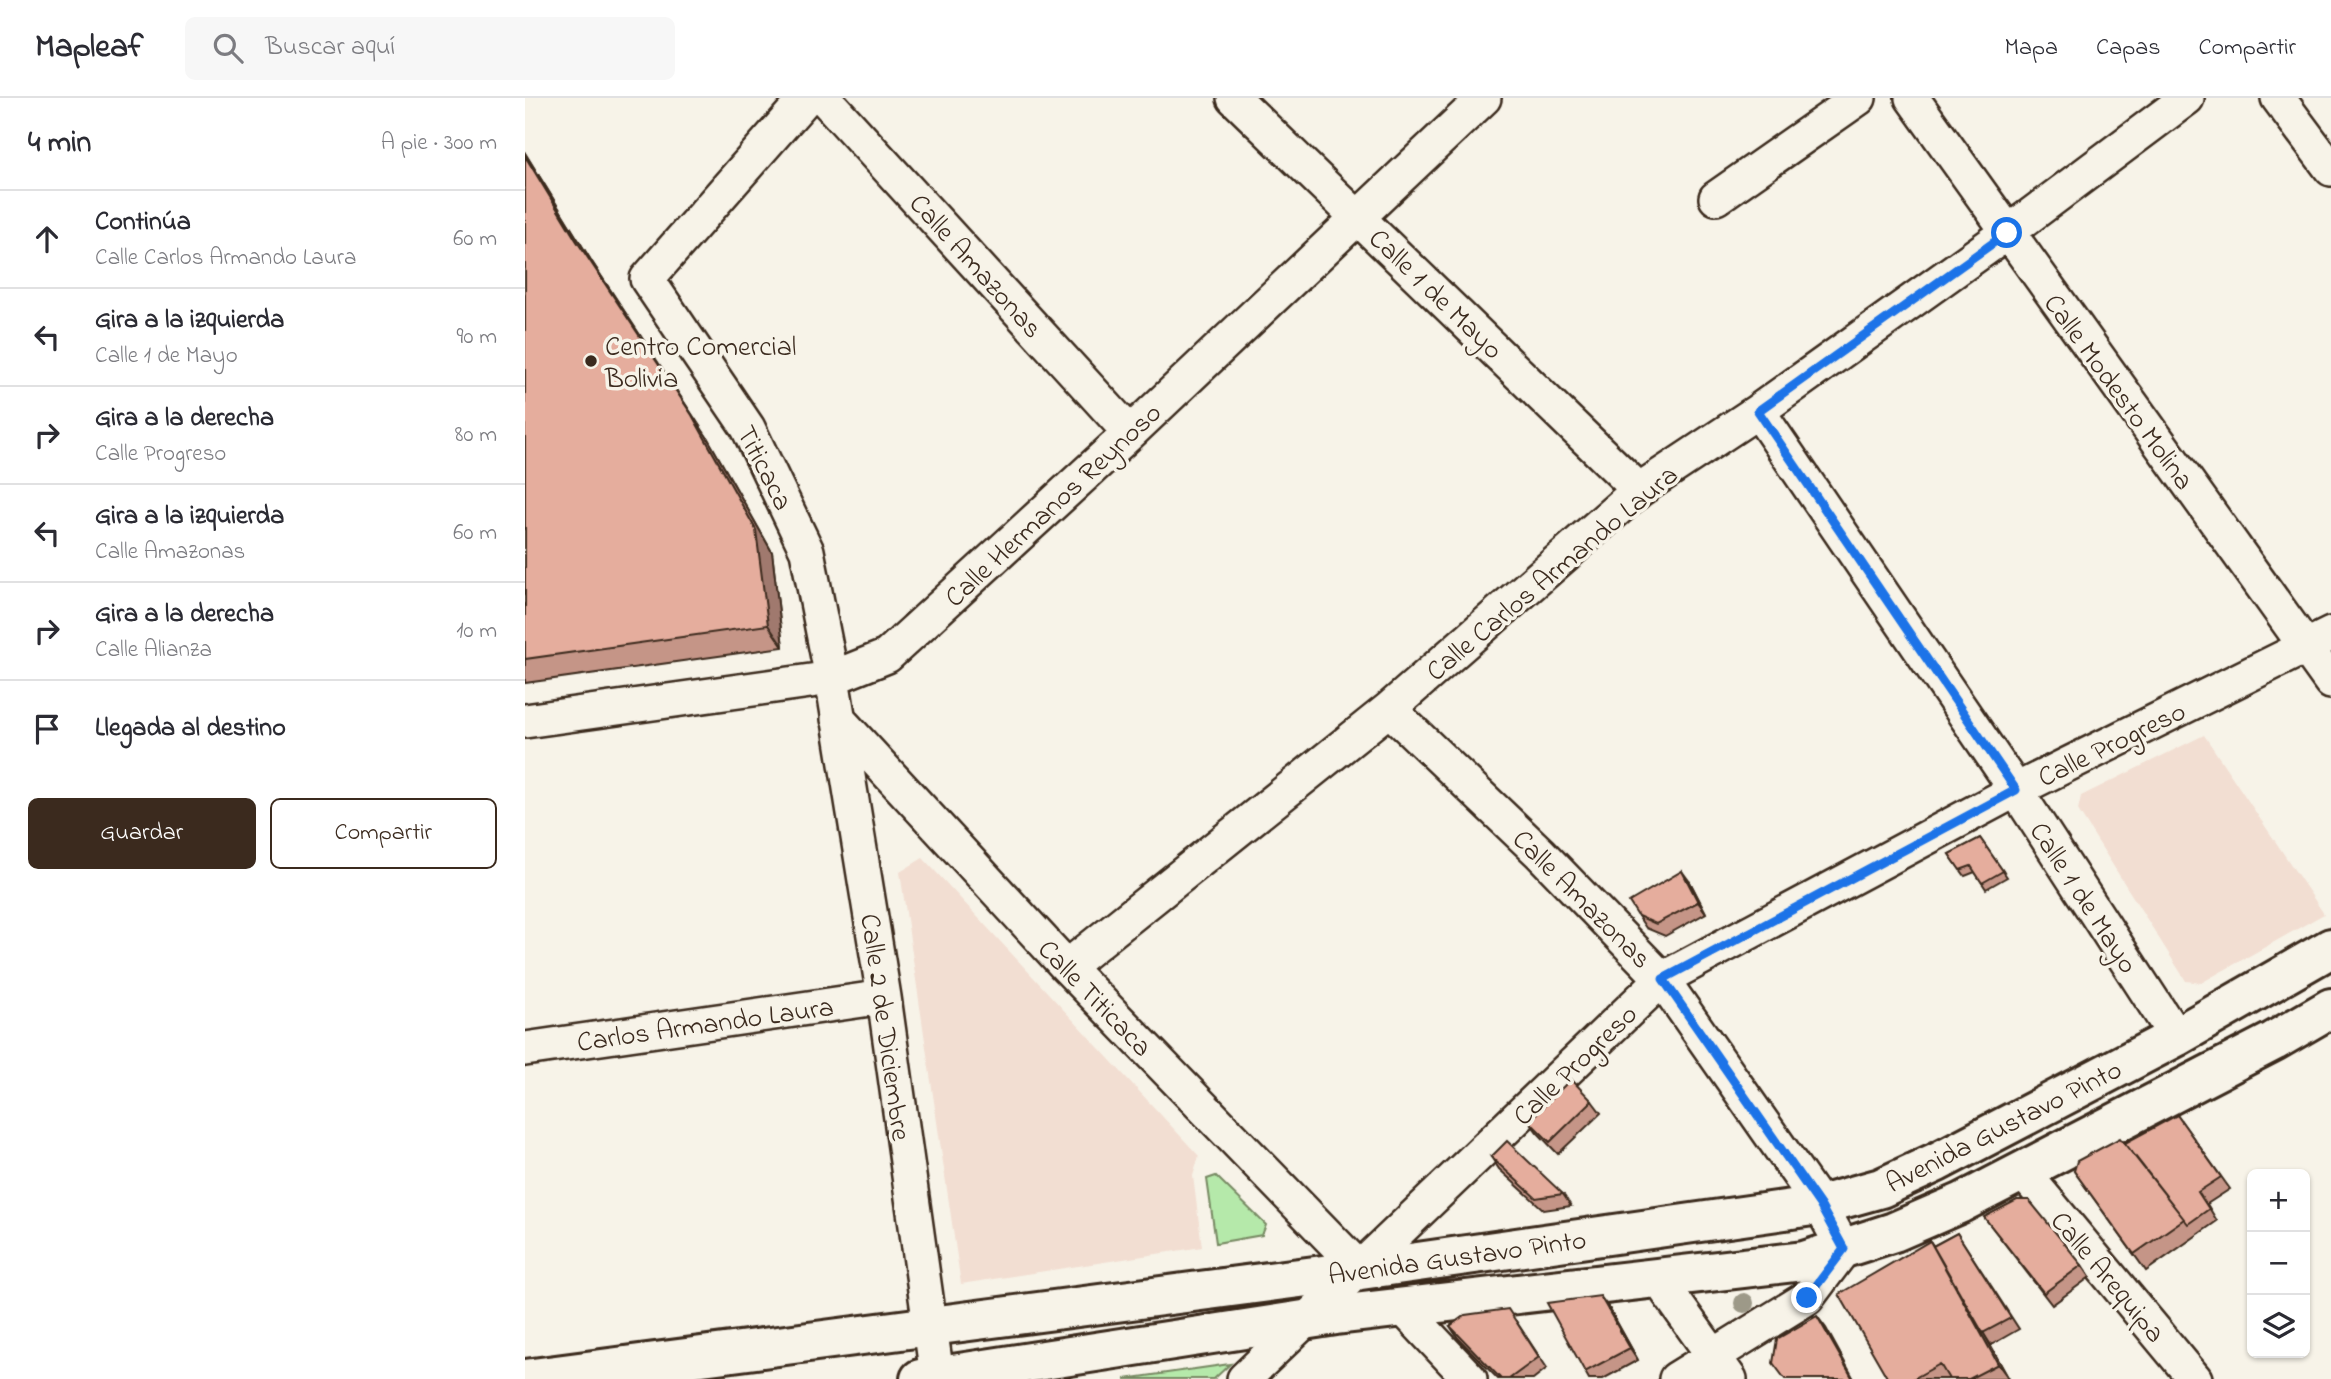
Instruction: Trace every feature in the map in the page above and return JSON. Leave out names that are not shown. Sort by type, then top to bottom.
[{"type":"main road","name":"Avenida Gustavo Pinto","points":[[525,1379],[1361,1270],[1820,1205],[1881,1188],[1996,1132],[2176,1037],[2331,948]]},
{"type":"main road","name":"Avenida Gustavo Pinto","points":[[928,1378],[1336,1315],[1804,1261],[1894,1232],[1961,1203],[2274,1041],[2331,1008]]},
{"type":"street","name":"Titicaca","points":[[806,98],[647,279],[748,428],[807,551],[832,678]]},
{"type":"street","name":"Calle Amazonas","points":[[824,98],[1129,433]]},
{"type":"street","name":"Calle 1 de Mayo","points":[[1234,98],[1639,490]]},
{"type":"street","name":"Calle Hermanos Reynoso","points":[[525,721],[832,678],[887,656],[1129,433],[1484,98]]},
{"type":"street","points":[[1716,198],[1859,98]]},
{"type":"street","name":"Calle Modesto Molina","points":[[1912,98],[2007,233],[2318,640],[2331,682]]},
{"type":"street","name":"Calle Carlos Armando Laura","points":[[1067,967],[1389,709],[1639,490],[1758,411],[2007,233],[2187,98]]},
{"type":"street","points":[[2278,98],[2331,169]]},
{"type":"street","name":"Calle 1 de Mayo","points":[[1758,411],[2016,790],[2176,1037]]},
{"type":"street","name":"Calle Progreso","points":[[1244,1379],[1663,979],[2016,790],[2318,640]]},
{"type":"street","name":"Calle 2 de Diciembre","points":[[832,678],[884,998],[930,1326],[928,1378]]},
{"type":"street","name":"Calle Amazonas","points":[[1389,709],[1540,853],[1663,979],[1820,1205],[1844,1249]]},
{"type":"street","name":"Calle Titicaca","points":[[838,719],[1067,967],[1361,1270]]},
{"type":"street","name":"Carlos Armando Laura","points":[[525,1049],[884,998]]},
{"type":"street","name":"Calle Arequipa","points":[[2023,1172],[2195,1379]]},
{"type":"street","points":[[1676,1379],[1721,1368],[1807,1298],[1844,1249]]},
{"type":"street","points":[[1657,1277],[1721,1368]]},
{"type":"street","points":[[1403,1308],[1470,1379]]},
{"type":"shaded area","points":[[2204,735],[2324,914],[2201,983],[2186,981],[2078,810],[2081,796]]},
{"type":"shaded area","points":[[923,858],[1199,1156],[1193,1176],[1202,1247],[961,1284],[900,872]]},
{"type":"green space","points":[[1216,1176],[1266,1225],[1262,1235],[1216,1243],[1207,1179]]},
{"type":"green space","points":[[1230,1364],[1214,1379],[1125,1379]]},
{"type":"building","name":"Centro Comercial Bolivia","points":[[525,156],[576,240],[692,415],[756,530],[768,625],[525,659]]},
{"type":"building","points":[[1980,838],[2003,871],[1982,883],[1971,866],[1960,870],[1949,854]]},
{"type":"building","points":[[1682,871],[1698,902],[1656,924],[1638,916],[1629,902]]},
{"type":"building","points":[[1571,1079],[1592,1101],[1550,1142],[1529,1121]]},
{"type":"building","points":[[2177,1115],[2221,1177],[2198,1192],[2209,1209],[2188,1224],[2125,1143]]},
{"type":"building","points":[[2120,1138],[2184,1219],[2134,1254],[2074,1171],[2077,1161]]},
{"type":"building","points":[[1507,1141],[1563,1194],[1536,1198],[1491,1157]]},
{"type":"building","points":[[2017,1200],[2029,1200],[2082,1265],[2044,1293],[1984,1217]]},
{"type":"building","points":[[1957,1233],[2011,1318],[1983,1333],[1933,1246]]},
{"type":"building","points":[[1930,1241],[1998,1364],[1969,1379],[1949,1379],[1940,1364],[1913,1379],[1888,1379],[1839,1294]]},
{"type":"building","points":[[1600,1296],[1630,1348],[1585,1372],[1547,1303]]},
{"type":"building","points":[[1508,1309],[1539,1357],[1509,1379],[1501,1379],[1450,1326],[1465,1315]]},
{"type":"building","points":[[1817,1316],[1853,1379],[1785,1379],[1773,1363],[1777,1339]]},
{"type":"place","name":"Centro Comercial Bolivia","points":[[591,361]]},
{"type":"route","points":[[1807,1298],[1844,1249],[1820,1205],[1663,979],[2016,790],[1758,411],[2007,233]]}]
